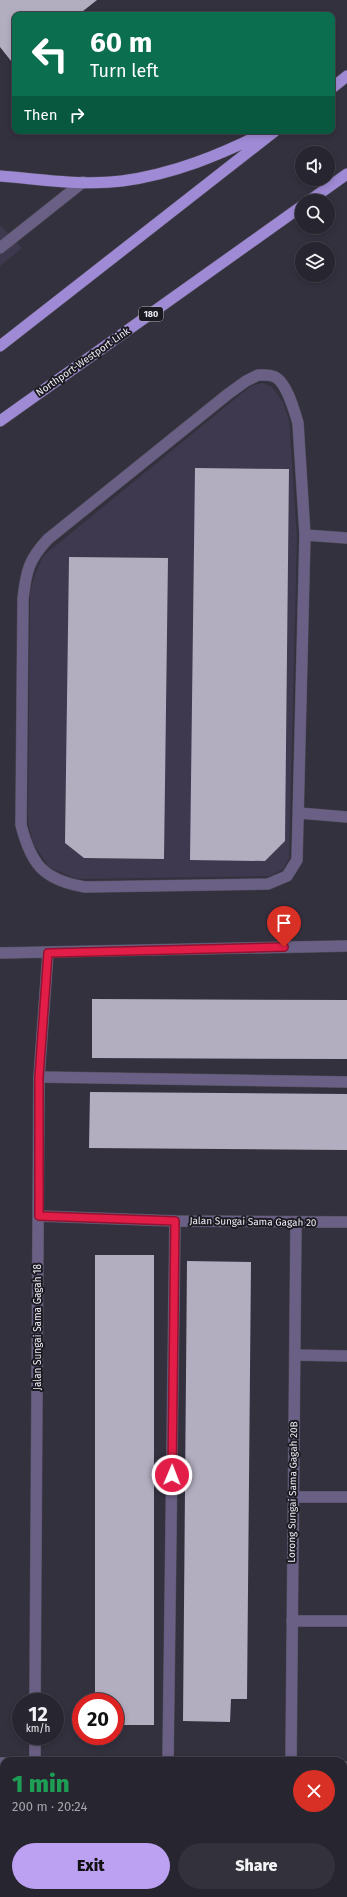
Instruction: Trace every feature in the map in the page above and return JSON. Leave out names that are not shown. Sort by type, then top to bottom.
[{"type":"main road","points":[[335,86],[347,76]]},
{"type":"main road","points":[[0,176],[83,182],[121,181],[169,172],[221,154],[263,134]]},
{"type":"main road","points":[[0,346],[271,134]]},
{"type":"main road","points":[[319,194],[347,174]]},
{"type":"main road","name":"Northport-Westport Link","points":[[0,421],[295,211]]},
{"type":"street","points":[[0,248],[83,182]]},
{"type":"street","points":[[258,375],[274,377],[281,382],[293,406],[298,423],[305,536],[299,813],[297,860],[287,876],[268,884],[85,887],[65,884],[51,877],[41,869],[27,847],[21,825],[23,599],[30,564],[36,552],[48,539],[228,394],[246,381],[258,375]]},
{"type":"street","points":[[305,536],[347,538]]},
{"type":"street","points":[[299,813],[347,817]]},
{"type":"street","points":[[0,953],[347,946]]},
{"type":"street","name":"Jalan Sungai Sama Gagah 18","points":[[35,1693],[39,1077],[48,953]]},
{"type":"street","points":[[39,1077],[347,1082]]},
{"type":"street","name":"Jalan Sungai Sama Gagah 20","points":[[39,1216],[175,1221],[347,1222]]},
{"type":"street","points":[[168,1757],[175,1221]]},
{"type":"street","name":"Lorong Sungai Sama Gagah 20B","points":[[291,1757],[296,1222]]},
{"type":"street","points":[[295,1355],[347,1356]]},
{"type":"street","points":[[293,1497],[347,1497]]},
{"type":"street","points":[[292,1621],[347,1621]]},
{"type":"street","points":[[35,1745],[35,1757]]},
{"type":"shaded area","points":[[0,225],[22,248],[0,266]]},
{"type":"shaded area","points":[[263,383],[272,387],[283,402],[289,420],[297,538],[289,858],[283,869],[270,876],[77,879],[49,867],[33,843],[28,823],[30,592],[35,574],[43,556],[251,386]]},
{"type":"building","points":[[0,0],[97,0],[82,12],[12,12],[12,62],[0,47]]},
{"type":"building","points":[[195,468],[289,469],[285,841],[265,861],[190,860]]},
{"type":"building","points":[[69,557],[168,558],[164,859],[84,858],[65,843]]},
{"type":"building","points":[[92,999],[347,1000],[347,1059],[92,1058]]},
{"type":"building","points":[[90,1092],[347,1094],[347,1150],[89,1148]]},
{"type":"building","points":[[95,1255],[154,1255],[154,1725],[124,1725],[124,1693],[95,1693]]},
{"type":"building","points":[[187,1261],[251,1262],[247,1699],[231,1699],[230,1722],[183,1721]]},
{"type":"route","points":[[172,1475],[175,1221],[39,1216],[39,1077],[48,953],[284,947]]}]
